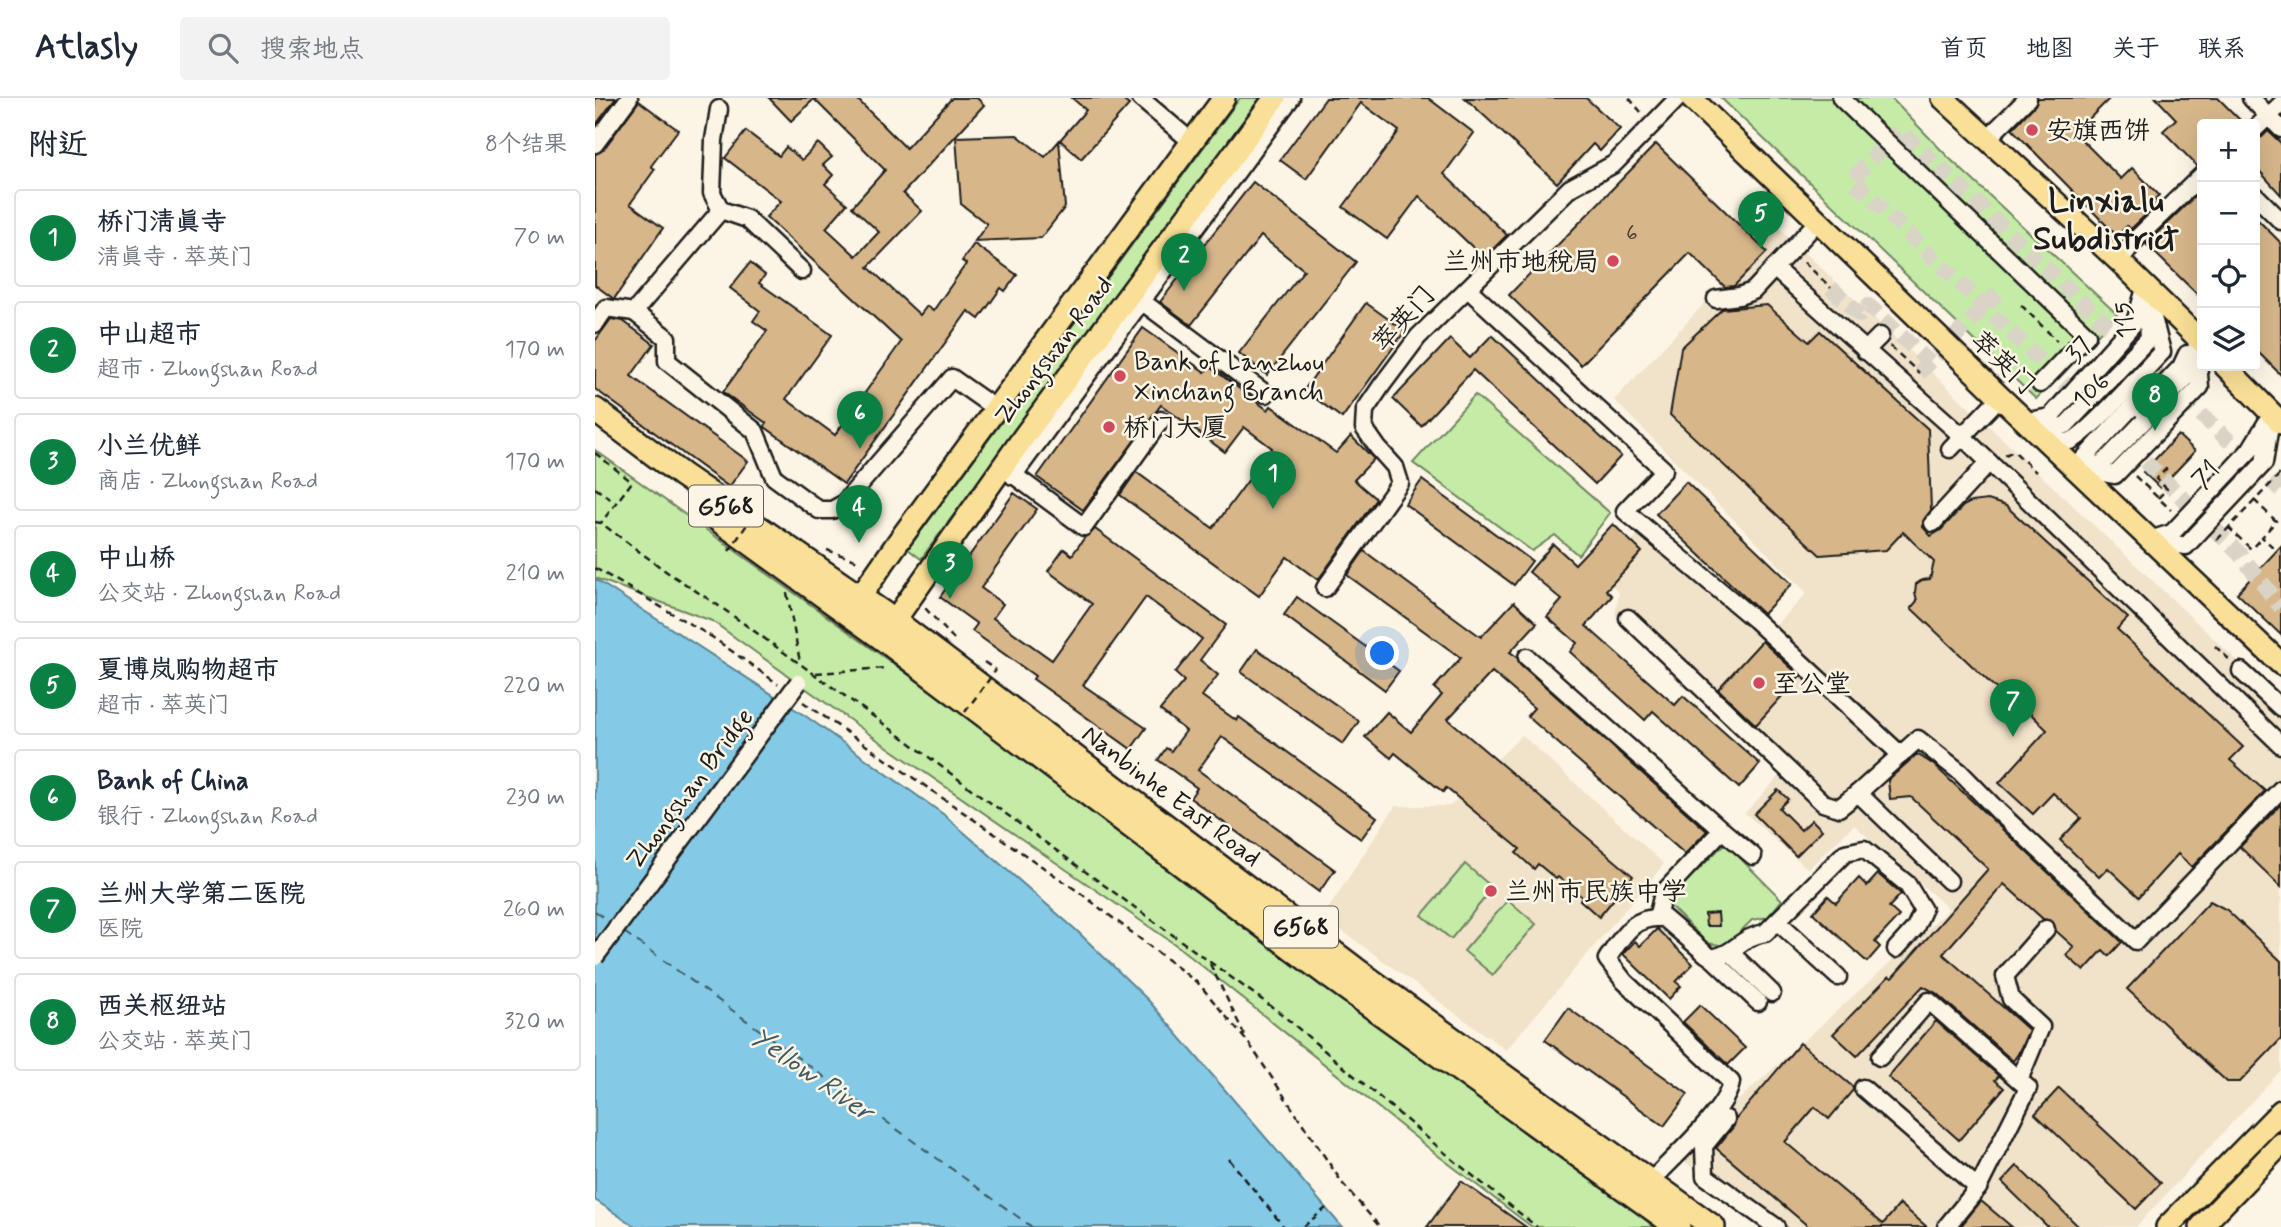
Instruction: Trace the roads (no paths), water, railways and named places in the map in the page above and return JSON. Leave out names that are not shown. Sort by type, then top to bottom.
[{"type":"highway","name":"Nanbinhe East Road","points":[[595,410],[855,607]]},
{"type":"highway","name":"Nanbinhe East Road","points":[[595,430],[888,629],[1713,1227]]},
{"type":"highway","name":"Nanbinhe East Road","points":[[888,629],[1332,978],[1678,1227]]},
{"type":"main road","name":"Zhongshan Road","points":[[855,607],[1224,98]]},
{"type":"main road","name":"Zhongshan Road","points":[[888,629],[1135,297],[1275,98]]},
{"type":"main road","name":"萃英门","points":[[1691,98],[2281,664]]},
{"type":"main road","points":[[1943,98],[2119,261],[2197,338]]},
{"type":"main road","points":[[2230,371],[2276,418]]},
{"type":"main road","points":[[2167,1227],[2281,1111]]},
{"type":"main road","points":[[2187,1227],[2281,1129]]},
{"type":"main road","points":[[2201,1227],[2281,1144]]},
{"type":"main road","points":[[2215,1227],[2281,1159]]},
{"type":"street","points":[[595,144],[629,98]]},
{"type":"street","points":[[1140,98],[1192,142]]},
{"type":"street","points":[[1266,394],[1135,297],[1291,98]]},
{"type":"street","name":"萃英门","points":[[1325,588],[1400,483],[1395,467],[1364,428],[1365,410],[1418,337],[1570,188],[1614,164],[1678,98]]},
{"type":"street","points":[[1841,98],[2087,335],[2040,384]]},
{"type":"street","points":[[1987,139],[2028,98]]},
{"type":"street","points":[[2251,98],[2281,128]]},
{"type":"street","points":[[2260,123],[2281,104]]},
{"type":"street","points":[[719,109],[714,140],[712,193],[721,210],[747,219],[802,271]]},
{"type":"street","points":[[2119,261],[2139,236],[2197,180]]},
{"type":"street","points":[[2260,200],[2281,221]]},
{"type":"street","points":[[634,312],[721,210]]},
{"type":"street","points":[[1716,299],[1739,296],[1753,290],[1818,221]]},
{"type":"street","points":[[1774,268],[1962,436],[2281,745]]},
{"type":"street","points":[[2025,421],[2056,422],[2140,331],[2145,287]]},
{"type":"street","name":"106","points":[[2025,421],[2053,441],[2071,441],[2087,429],[2162,352],[2145,287]]},
{"type":"street","points":[[1468,289],[1664,470],[1625,511],[1755,620],[1901,755]]},
{"type":"street","points":[[595,324],[600,304],[634,312],[667,338],[667,360],[755,431],[774,477],[820,510],[832,510],[843,504],[953,377],[996,409]]},
{"type":"street","points":[[1865,351],[1880,336]]},
{"type":"street","points":[[2075,468],[2096,457],[2181,367],[2197,343]]},
{"type":"street","points":[[2075,468],[2115,475],[2200,387],[2200,371]]},
{"type":"street","points":[[1950,449],[2000,397]]},
{"type":"street","points":[[2151,540],[2186,546],[2264,463],[2276,418]]},
{"type":"street","points":[[2151,540],[2276,418]]},
{"type":"street","points":[[1008,471],[1084,527],[1161,420]]},
{"type":"street","points":[[1933,523],[1989,462]]},
{"type":"street","points":[[1628,618],[1823,803],[1839,808],[1918,740],[1960,772],[2136,942],[2281,789]]},
{"type":"street","points":[[1527,657],[1753,856]]},
{"type":"street","points":[[2241,671],[2281,708]]},
{"type":"street","name":"Zhongshan Bridge","points":[[595,957],[799,691]]},
{"type":"street","points":[[1858,793],[1949,881]]},
{"type":"street","points":[[1657,918],[1663,893],[1722,830]]},
{"type":"street","points":[[1712,958],[1730,952],[1751,935],[1765,933],[1845,853],[1864,849],[1907,884],[1923,910],[1915,928],[1896,949]]},
{"type":"street","points":[[1651,1181],[1716,1112],[1730,1089],[1731,1082],[1624,981],[1607,960],[1623,935],[1642,919],[1664,918],[1765,997],[1730,952]]},
{"type":"street","points":[[1777,921],[1837,977]]},
{"type":"street","points":[[2019,1080],[2041,1027],[2011,999],[2005,976],[2046,929]]},
{"type":"street","points":[[1880,1057],[1929,1001],[2028,1088],[1978,1188],[1946,1227]]},
{"type":"street","points":[[1863,1088],[1978,1188]]},
{"type":"street","points":[[1726,1119],[1704,1146],[1705,1175],[1776,1227]]},
{"type":"water","name":"Yellow River","points":[[595,579],[807,717],[943,814],[1076,930],[1149,1001],[1342,1227],[636,1227],[595,1200]]},
{"type":"tunnel","points":[[2109,427],[1852,179],[1900,130],[2281,490]]},
{"type":"tunnel","points":[[1831,288],[1860,315],[1869,306],[1929,362]]},
{"type":"tunnel","points":[[1919,373],[2003,288]]},
{"type":"tunnel","points":[[2128,445],[2239,553],[2281,607]]},
{"type":"place","name":"安旗西饼","points":[[2032,130]]},
{"type":"place","name":"夏博岚购物超市","points":[[1761,249]]},
{"type":"place","name":"兰州市地税局","points":[[1613,261]]},
{"type":"place","name":"中山超市","points":[[1184,291]]},
{"type":"place","name":"Bank of Lanzhou Xinchang Branch","points":[[1120,376]]},
{"type":"place","name":"桥门大厦","points":[[1109,427]]},
{"type":"place","name":"西关枢纽站","points":[[2155,431]]},
{"type":"place","name":"Bank of China","points":[[860,449]]},
{"type":"place","name":"桥门清真寺","points":[[1273,509]]},
{"type":"place","name":"中山桥","points":[[859,543]]},
{"type":"place","name":"小兰优鲜","points":[[950,599]]},
{"type":"place","name":"至公堂","points":[[1759,683]]},
{"type":"place","name":"兰州大学第二医院","points":[[2013,737]]},
{"type":"place","name":"兰州市民族中学","points":[[1491,891]]},
{"type":"district","name":"Linxialu Subdistrict","points":[[2106,218]]}]
